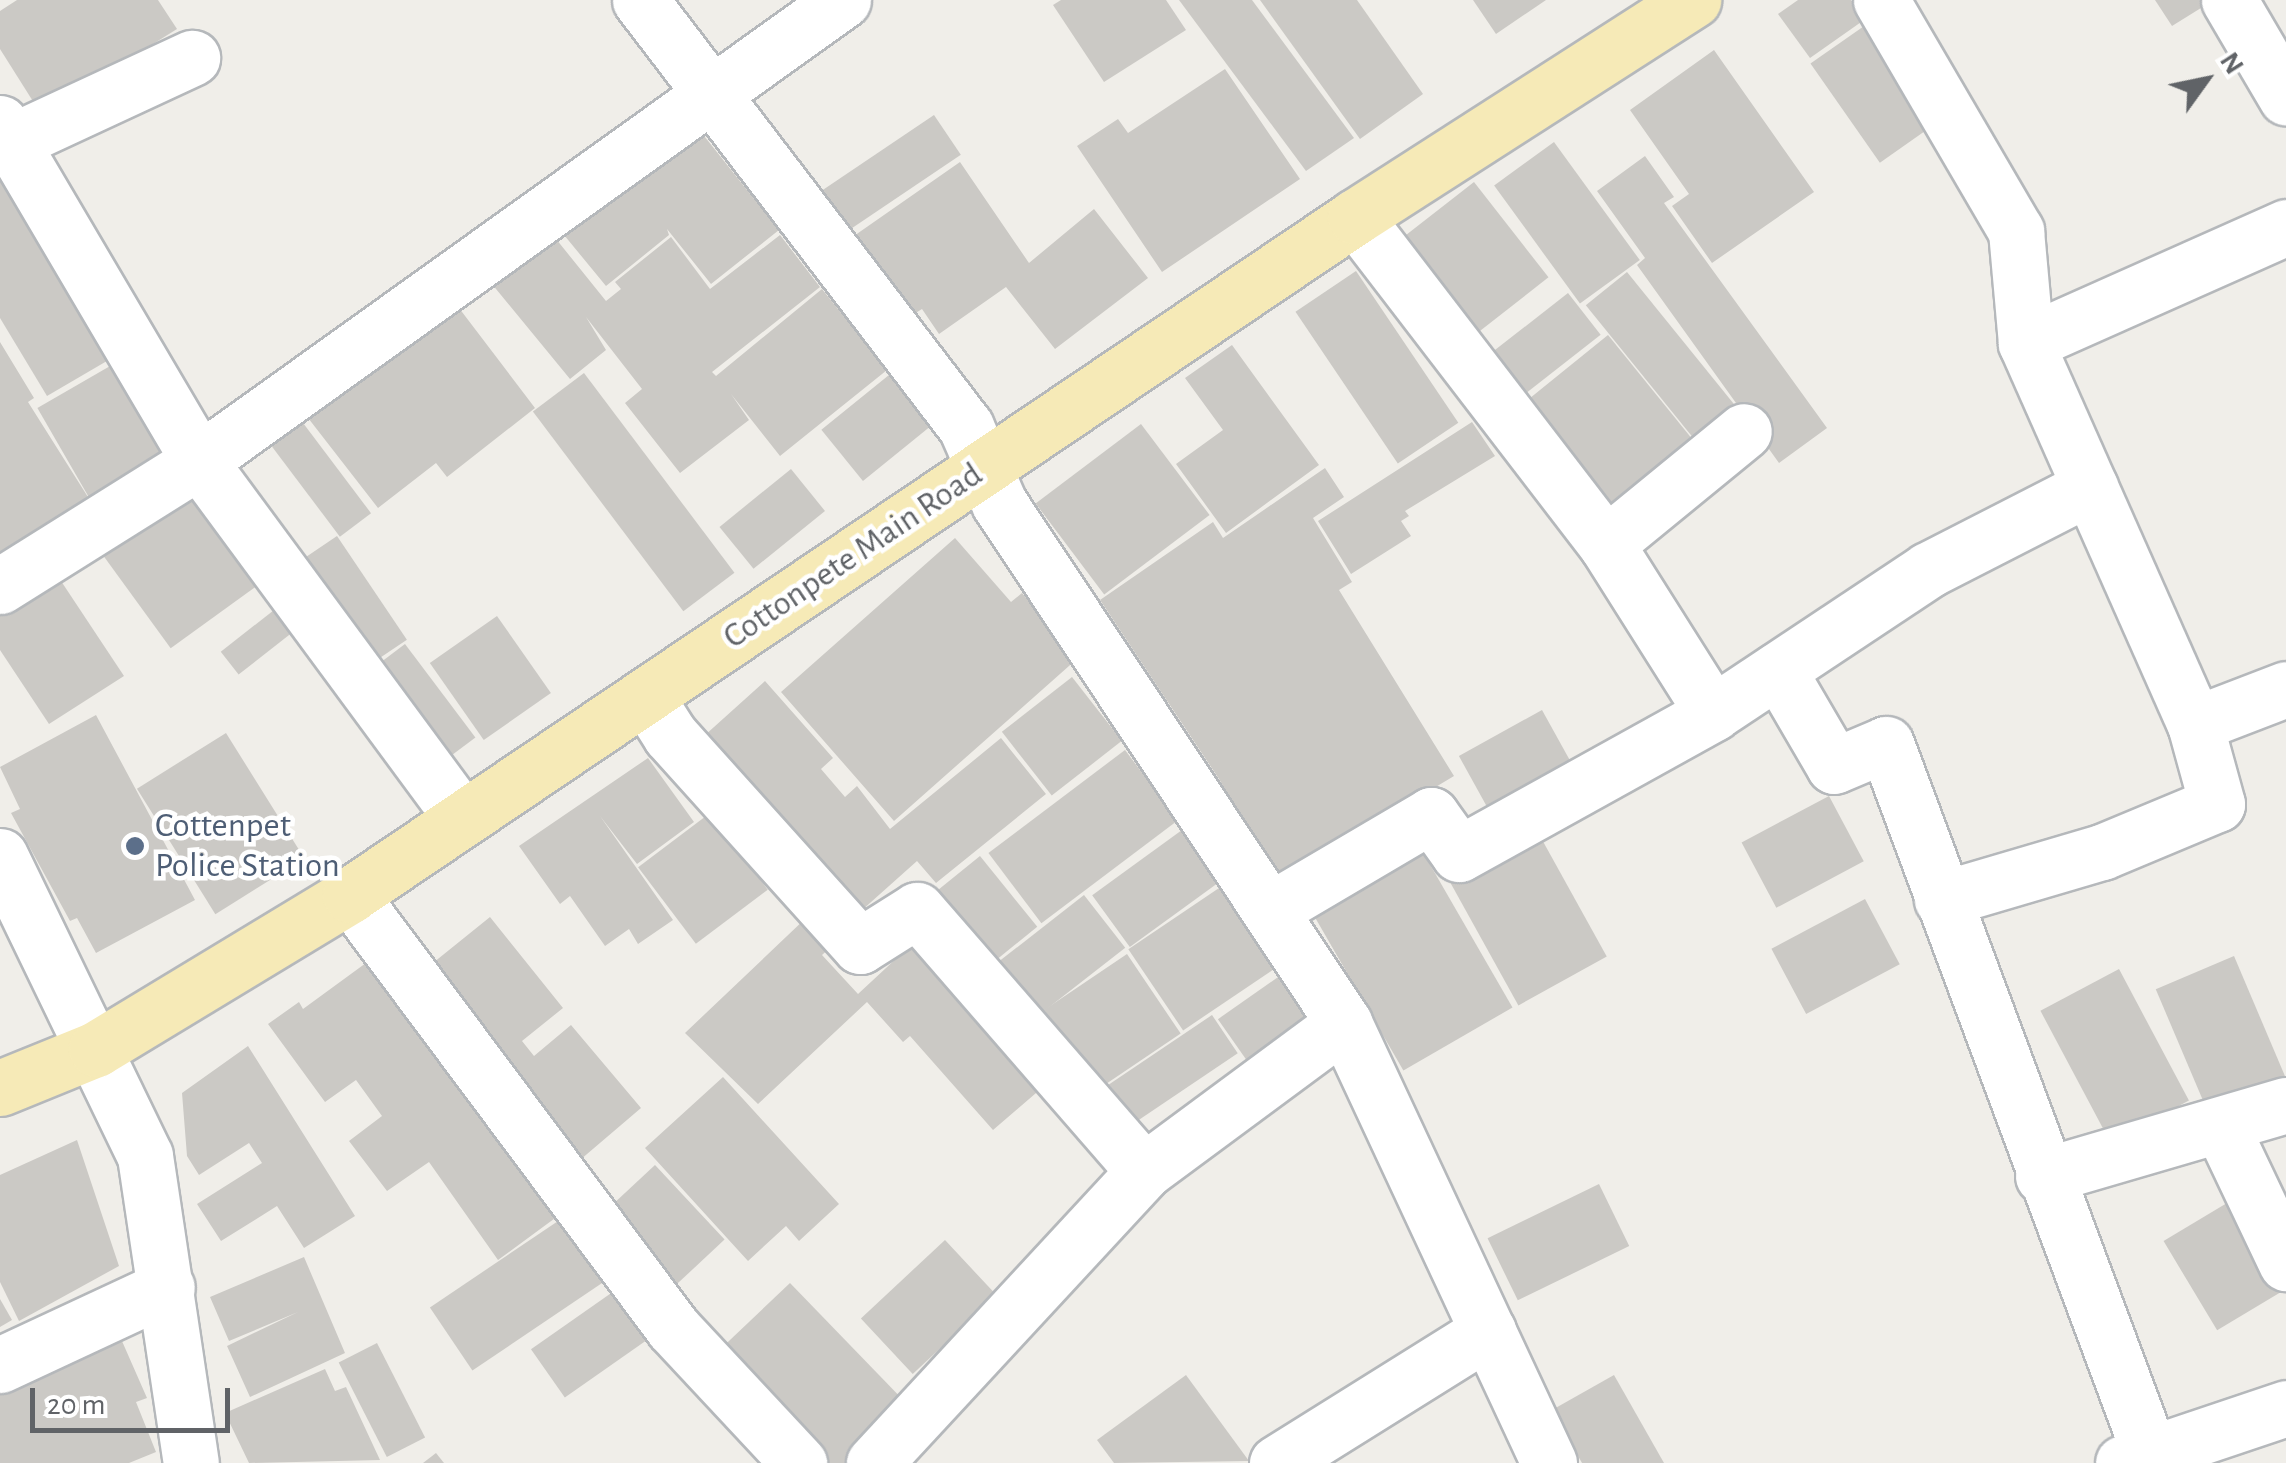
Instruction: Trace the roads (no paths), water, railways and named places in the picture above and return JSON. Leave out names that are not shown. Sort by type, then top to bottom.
[{"type":"main road","name":"Cottonpete Main Road","points":[[0,1088],[96,1049],[350,895],[461,816],[646,697],[1676,4]]},
{"type":"street","points":[[640,0],[966,426],[999,503],[1344,1023],[1548,1463]]},
{"type":"street","points":[[0,586],[199,461],[843,0]]},
{"type":"street","points":[[1881,0],[2016,231],[2026,342],[2196,724],[2217,804],[2102,852],[1942,899]]},
{"type":"street","points":[[2229,0],[2286,96]]},
{"type":"street","points":[[192,58],[3,138],[199,461],[461,816]]},
{"type":"street","points":[[1355,217],[1606,544],[1712,712]]},
{"type":"street","points":[[2026,342],[2286,228]]},
{"type":"street","points":[[1606,544],[1744,431]]},
{"type":"street","points":[[1270,910],[1430,815],[1458,854],[1712,712],[1928,570],[2090,486]]},
{"type":"street","points":[[1778,670],[1834,766],[1886,744],[2043,1176],[2136,1458],[2286,1408]]},
{"type":"street","points":[[2196,724],[2286,689]]},
{"type":"street","points":[[646,697],[670,735],[860,946],[917,910],[1144,1172]]},
{"type":"street","points":[[0,856],[146,1156],[191,1463]]},
{"type":"street","points":[[350,895],[673,1328],[799,1463]]},
{"type":"street","points":[[874,1463],[1144,1172],[1344,1023]]},
{"type":"street","points":[[2043,1176],[2286,1104]]},
{"type":"street","points":[[2221,1126],[2286,1262]]},
{"type":"street","points":[[0,1365],[167,1287]]},
{"type":"street","points":[[1276,1463],[1488,1332]]},
{"type":"place","name":"Cottenpet Police Station","points":[[135,846]]}]
